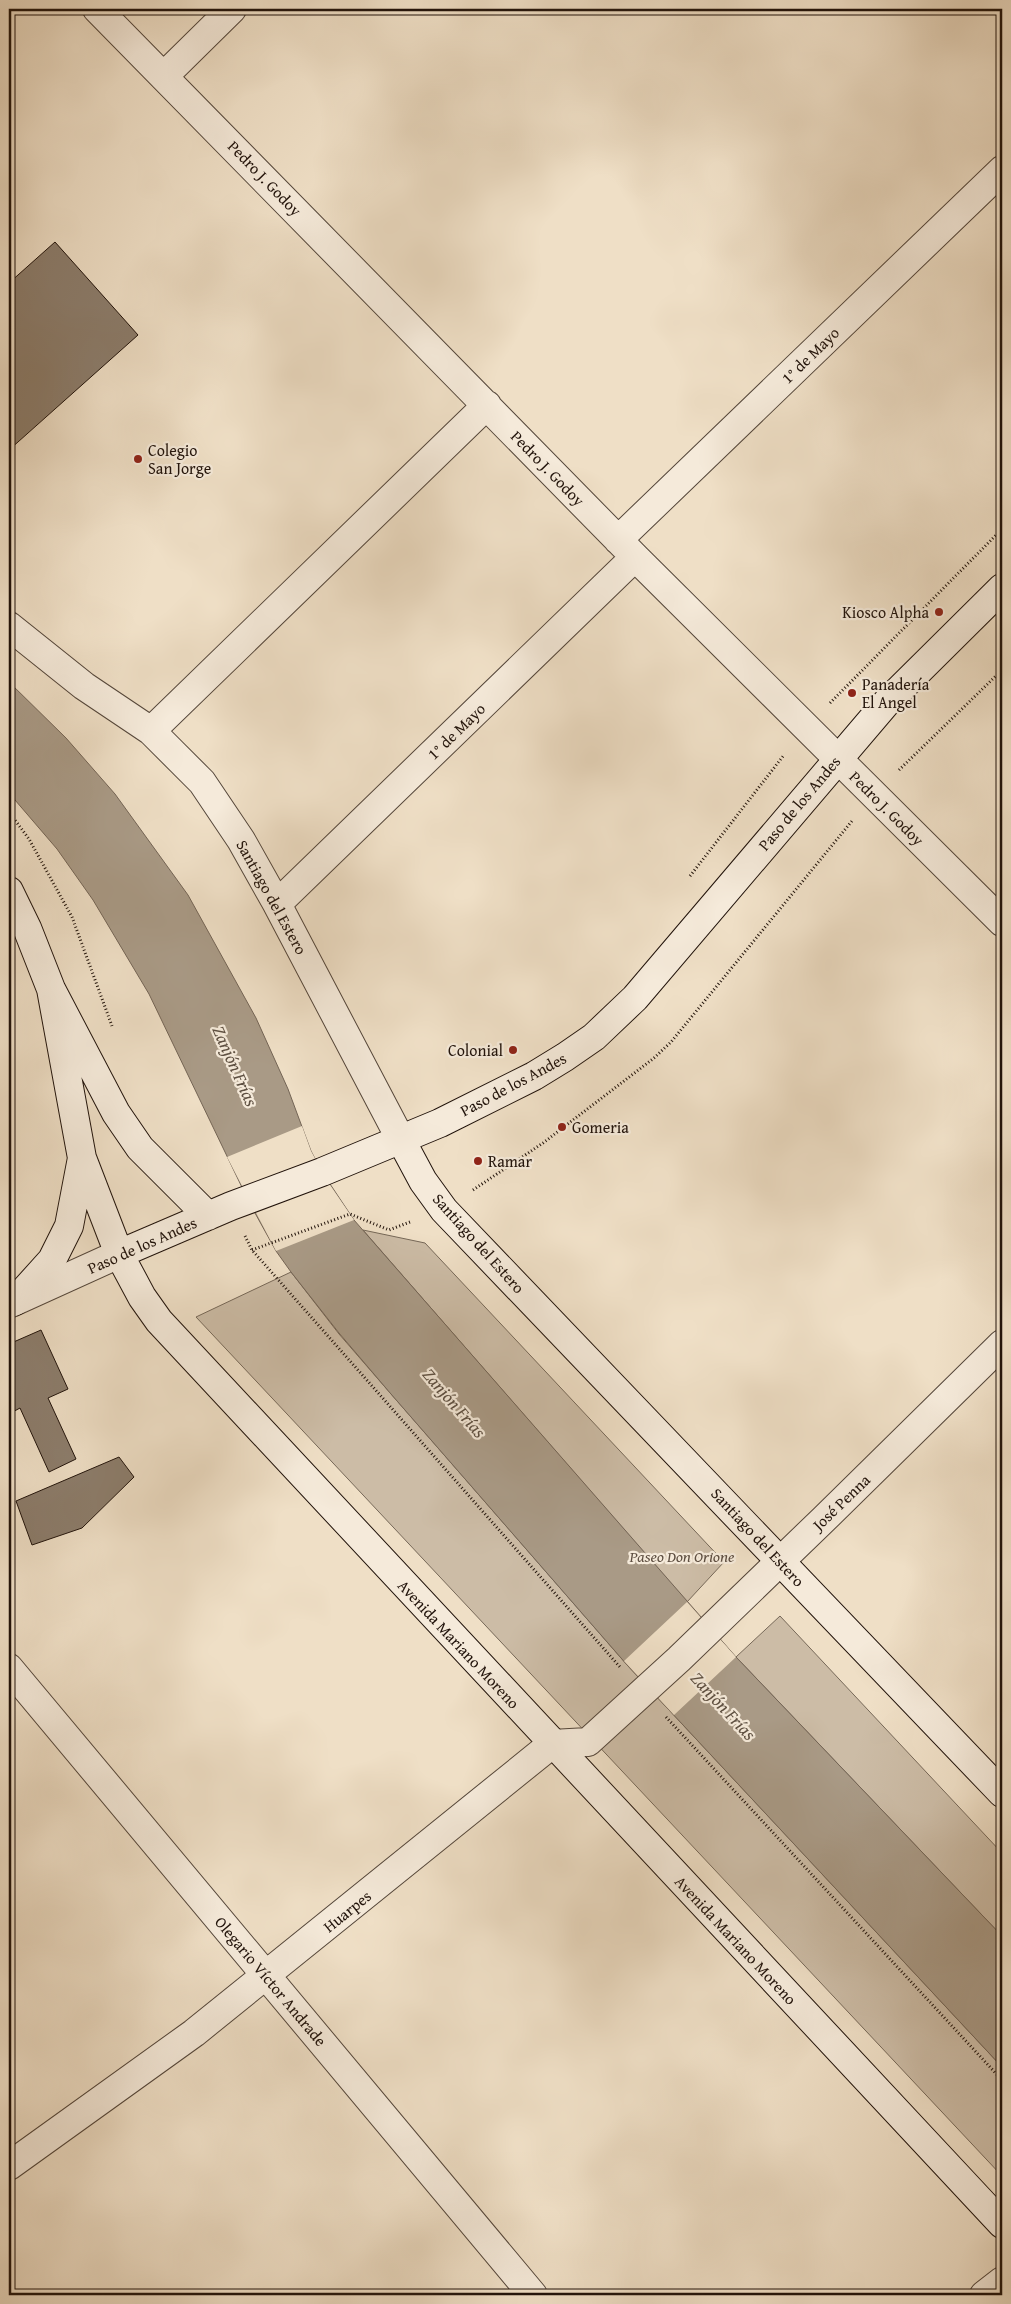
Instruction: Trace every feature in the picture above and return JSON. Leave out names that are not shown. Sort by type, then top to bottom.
[{"type":"street","name":"Pedro J. Godoy","points":[[97,9],[626,549],[1002,922]]},
{"type":"street","points":[[164,76],[232,9]]},
{"type":"street","name":"1° de Mayo","points":[[277,904],[1002,170]]},
{"type":"street","points":[[151,731],[487,405]]},
{"type":"street","name":"Paso de los Andes","points":[[12,1303],[208,1216],[401,1140],[534,1076],[594,1036],[635,998],[837,758],[887,702],[1002,588]]},
{"type":"street","name":"Santiago del Estero","points":[[9,626],[84,686],[151,731],[202,782],[241,840],[277,904],[423,1181],[444,1210],[1002,1793]]},
{"type":"street","name":"Avenida Mariano Moreno","points":[[9,891],[27,928],[50,988],[116,1113],[140,1148],[208,1216]]},
{"type":"street","name":"Avenida Mariano Moreno","points":[[50,988],[82,1158],[119,1254],[142,1296],[174,1338],[1002,2224]]},
{"type":"street","points":[[12,1303],[52,1260],[69,1226],[82,1158]]},
{"type":"street","name":"José Penna","points":[[552,1744],[588,1742],[679,1659],[1002,1344]]},
{"type":"street","name":"Olegario Víctor Andrade","points":[[9,1668],[533,2295]]},
{"type":"street","name":"Huarpes","points":[[9,2166],[194,2032],[267,1976],[552,1744]]},
{"type":"street","points":[[984,2295],[1002,2281]]},
{"type":"path","points":[[686,882],[806,727],[1002,529]]},
{"type":"path","points":[[9,812],[29,839],[72,917],[113,1029]]},
{"type":"path","points":[[252,1250],[350,1214]]},
{"type":"green space","name":"Paseo Don Orione","points":[[363,1230],[425,1243],[724,1562],[687,1602]]},
{"type":"green space","points":[[291,1272],[339,1334],[628,1666],[1002,2067],[1002,2176],[196,1317]]},
{"type":"green space","points":[[780,1616],[1002,1853],[1002,1936],[736,1657]]},
{"type":"water","name":"Zanjón Frías","points":[[9,682],[66,738],[115,794],[188,895],[256,1018],[288,1089],[311,1151],[322,1172],[354,1220],[736,1657],[1002,1936],[1002,2067],[628,1666],[391,1394],[339,1333],[291,1272],[276,1251],[250,1204],[149,994],[93,900],[57,849],[9,793]]},
{"type":"pier","points":[[302,1126],[311,1151],[328,1182],[354,1220],[276,1251],[227,1157]]},
{"type":"pier","points":[[687,1602],[736,1657],[674,1715],[624,1661]]},
{"type":"building","points":[[55,242],[138,335],[9,450],[9,283]]},
{"type":"building","points":[[41,1330],[68,1389],[48,1398],[76,1459],[49,1472],[20,1408],[9,1414],[9,1344]]},
{"type":"building","points":[[119,1457],[134,1477],[82,1528],[32,1545],[16,1501]]},
{"type":"place","name":"Colegio San Jorge","points":[[138,459]]},
{"type":"place","name":"Kiosco Alpha","points":[[939,612]]},
{"type":"place","name":"Panadería El Angel","points":[[852,693]]},
{"type":"place","name":"Colonial","points":[[513,1050]]},
{"type":"place","name":"Gomeria","points":[[562,1127]]},
{"type":"place","name":"Ramar","points":[[478,1161]]}]
